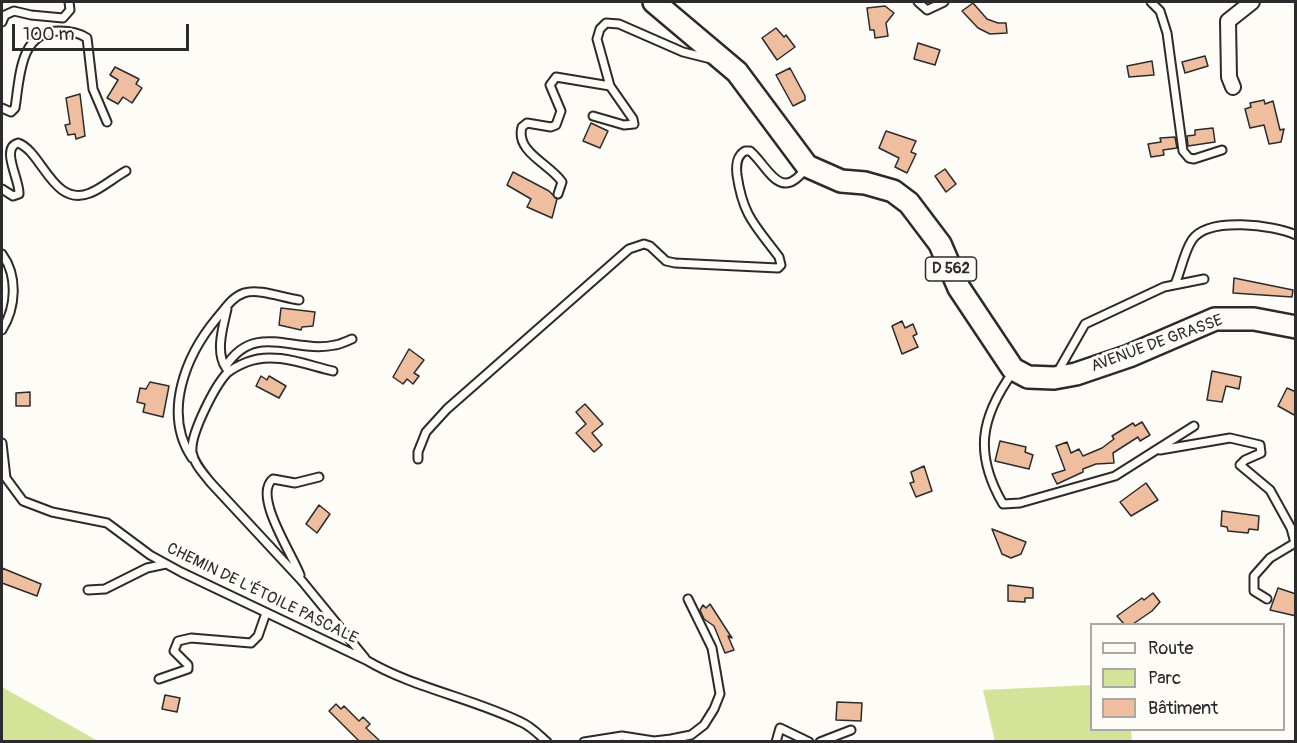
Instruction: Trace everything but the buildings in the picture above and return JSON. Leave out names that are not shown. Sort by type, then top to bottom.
[{"type":"main road","points":[[654,2],[725,62],[758,98],[807,166]]},
{"type":"main road","name":"D 562","points":[[807,166],[841,181],[865,183],[893,191],[909,203],[940,244],[959,288],[1015,370]]},
{"type":"main road","name":"AVENUE DE GRASSE","points":[[1015,370],[1028,377],[1054,378],[1076,374],[1129,356],[1215,319],[1254,319],[1296,327]]},
{"type":"street","points":[[1233,87],[1229,77],[1228,21],[1252,2]]},
{"type":"lane","points":[[2,22],[5,15],[14,11],[63,18],[70,10],[69,2]]},
{"type":"lane","points":[[918,2],[922,8],[932,10],[944,2]]},
{"type":"lane","points":[[1151,2],[1165,21],[1183,151],[1189,158],[1194,159],[1222,150]]},
{"type":"lane","points":[[593,116],[624,125],[634,124],[610,86],[597,39],[600,29],[612,22],[683,52],[725,62]]},
{"type":"lane","points":[[2,108],[11,112],[15,108],[26,49],[32,41],[45,33],[68,32],[87,38],[93,89],[107,122]]},
{"type":"lane","points":[[558,194],[562,182],[530,153],[521,137],[522,126],[527,123],[551,127],[556,124],[561,111],[550,85],[556,77],[610,86]]},
{"type":"lane","points":[[2,189],[13,196],[19,194],[18,185],[4,159],[5,150],[11,144],[18,143],[28,150],[50,180],[74,193],[94,192],[108,180],[126,171]]},
{"type":"lane","points":[[418,459],[418,452],[426,432],[447,409],[497,368],[604,270],[636,245],[650,246],[666,261],[778,268],[781,265],[779,257],[741,204],[736,171],[738,158],[741,153],[750,151],[770,177],[782,182],[795,180],[807,166]]},
{"type":"lane","points":[[1175,284],[1191,240],[1201,231],[1218,226],[1243,225],[1296,235]]},
{"type":"lane","points":[[2,254],[14,281],[11,307],[2,330]]},
{"type":"lane","points":[[1054,378],[1085,324],[1112,309],[1175,284],[1204,279]]},
{"type":"lane","points":[[299,300],[251,291],[240,295],[227,306],[198,343],[179,397],[177,409],[182,439],[198,467],[302,581],[366,660]]},
{"type":"lane","points":[[227,306],[221,346],[223,363],[227,369]]},
{"type":"lane","points":[[198,467],[192,453],[193,434],[234,354],[253,342],[334,346],[352,339]]},
{"type":"lane","points":[[227,369],[273,357],[333,371]]},
{"type":"lane","points":[[1015,370],[992,406],[985,438],[984,459],[988,475],[1004,504],[1020,503],[1115,476],[1194,426]]},
{"type":"lane","points":[[1157,451],[1230,438],[1260,445],[1261,453],[1245,460],[1240,465],[1270,490],[1291,528],[1295,543],[1270,558],[1254,576],[1254,591],[1267,598]]},
{"type":"lane","name":"CHEMIN DE L'ÉTOILE PASCALE","points":[[2,443],[6,478],[23,501],[52,512],[107,523],[166,564],[366,660],[389,674],[432,687],[524,723],[547,741]]},
{"type":"lane","points":[[302,581],[294,556],[267,504],[266,493],[269,482],[273,479],[295,483],[319,477]]},
{"type":"lane","points":[[88,590],[105,590],[147,568],[166,564]]},
{"type":"lane","points":[[585,741],[622,736],[654,741],[672,739],[691,735],[704,725],[720,694],[712,648],[688,599]]},
{"type":"lane","points":[[159,679],[188,669],[188,665],[174,651],[178,640],[191,638],[251,643],[258,636],[266,613]]},
{"type":"lane","points":[[776,741],[780,728],[808,741]]},
{"type":"lane","points":[[820,741],[851,730]]},
{"type":"green space","points":[[1090,685],[1090,731],[1131,731],[1132,741],[995,741],[983,690]]},
{"type":"green space","points":[[2,687],[98,741],[2,741]]}]
